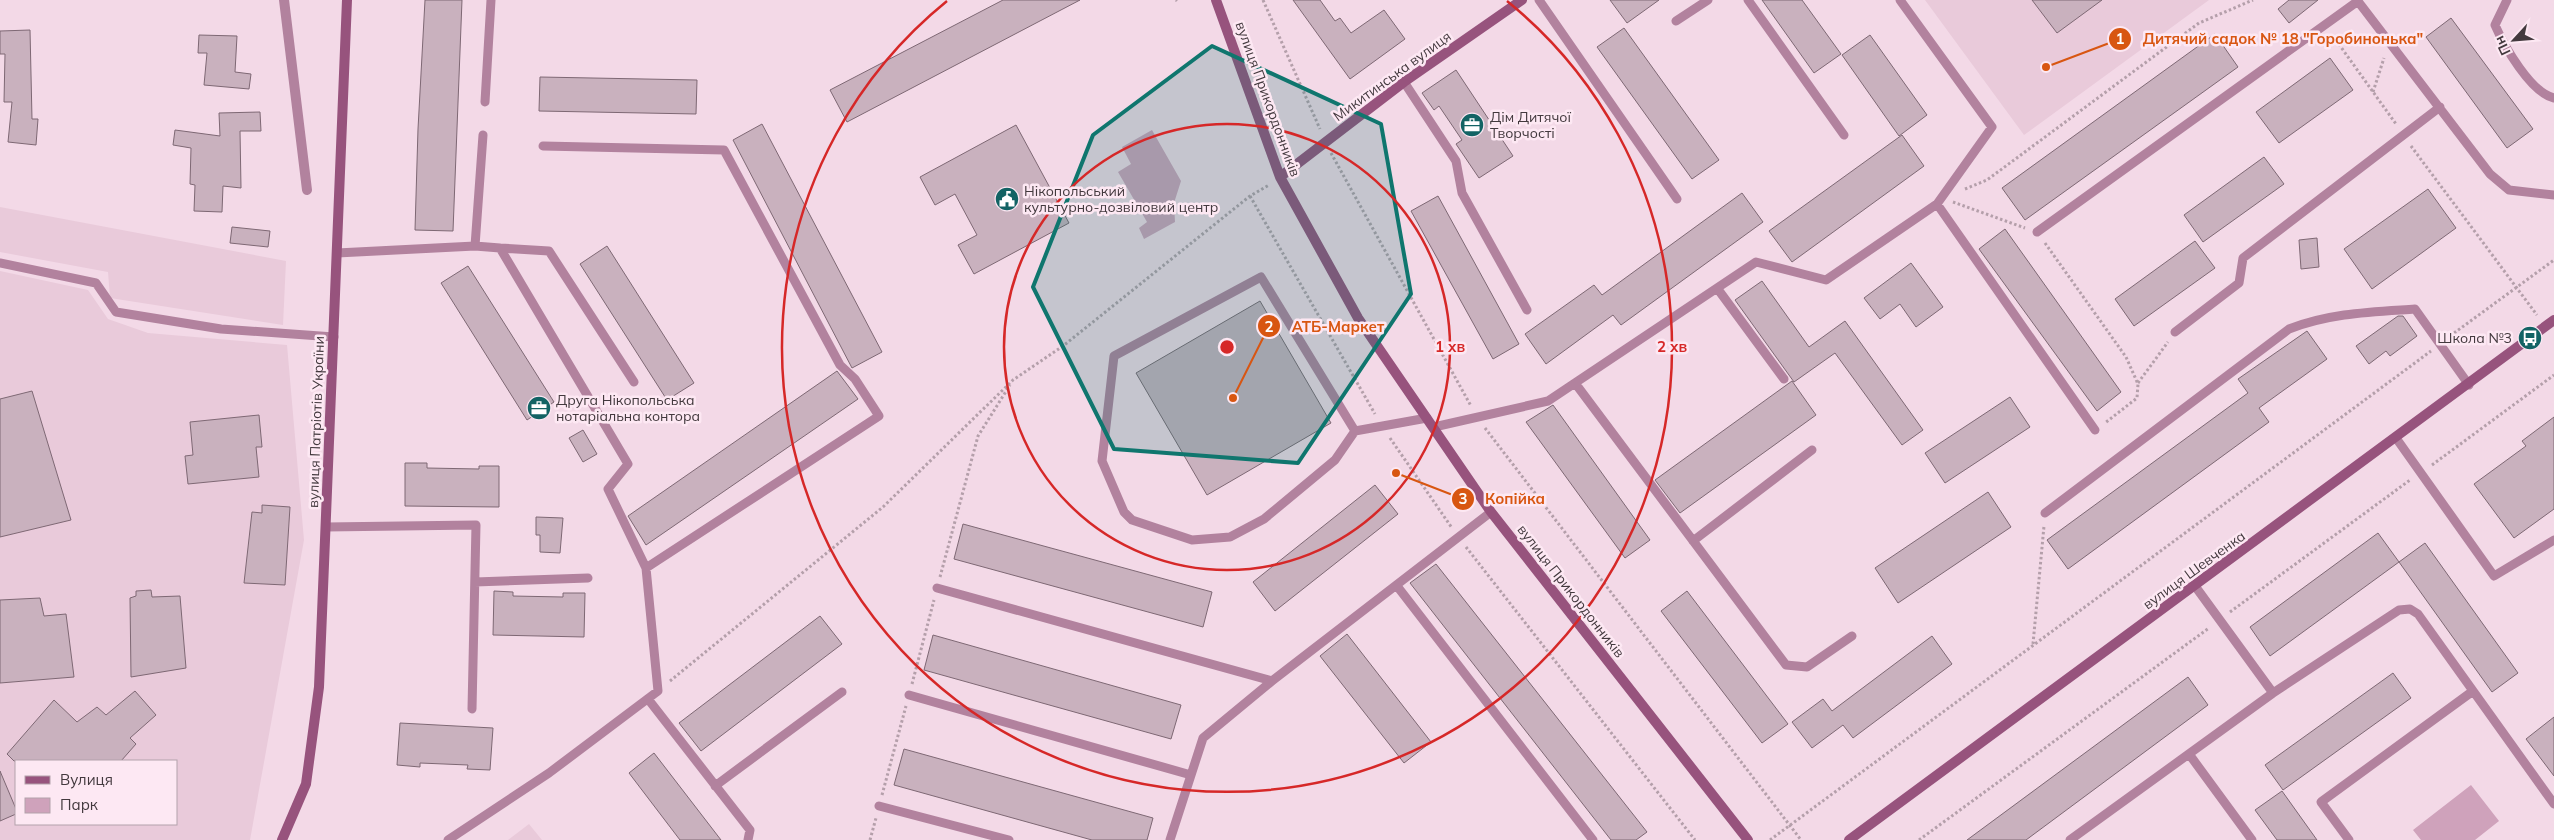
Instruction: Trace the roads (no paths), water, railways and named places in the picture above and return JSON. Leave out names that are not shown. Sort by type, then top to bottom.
[{"type":"main road","name":"вулиця Патріотів України","points":[[282,840],[306,784],[319,687],[347,0]]},
{"type":"main road","name":"вулиця Прикордонників","points":[[1216,0],[1280,177],[1358,318],[1492,512],[1748,840]]},
{"type":"main road","name":"Микитинська вулиця","points":[[1280,177],[1404,82],[1522,0]]},
{"type":"main road","name":"вулиця Шевченка","points":[[1849,840],[2469,385],[2554,320]]},
{"type":"street","points":[[284,0],[307,190]]},
{"type":"lane","points":[[485,102],[491,0]]},
{"type":"lane","points":[[1538,0],[1677,199]]},
{"type":"lane","points":[[1676,21],[1708,0]]},
{"type":"lane","points":[[1748,0],[1844,135]]},
{"type":"lane","points":[[1434,427],[1548,400],[1756,262],[1826,280],[1939,201],[1992,127],[1900,0]]},
{"type":"lane","points":[[2037,232],[2358,0],[2490,174],[2510,190],[2554,196]]},
{"type":"lane","points":[[2508,0],[2495,24],[2502,40],[2535,86],[2545,96],[2554,98]]},
{"type":"lane","points":[[1404,82],[1456,161],[1462,193],[1527,310]]},
{"type":"lane","points":[[2175,332],[2239,283],[2243,258],[2440,107]]},
{"type":"lane","points":[[475,246],[483,135]]},
{"type":"lane","points":[[543,146],[724,150],[840,365],[856,379],[879,416],[646,568]]},
{"type":"lane","points":[[1939,201],[2095,430]]},
{"type":"lane","points":[[337,253],[475,246],[549,251],[634,382]]},
{"type":"lane","points":[[448,840],[542,778],[658,691],[646,568],[608,489],[628,464],[500,248]]},
{"type":"lane","points":[[0,263],[96,283],[116,312],[221,329],[334,337]]},
{"type":"lane","points":[[1355,431],[1261,277],[1114,356],[1102,461],[1124,512],[1132,520],[1192,540],[1230,537],[1264,519],[1335,460],[1355,431],[1427,418]]},
{"type":"lane","points":[[1717,288],[1784,379]]},
{"type":"lane","points":[[2045,513],[2289,329],[2310,321],[2350,313],[2415,309],[2469,385]]},
{"type":"lane","points":[[1575,383],[1786,665],[1807,668],[1852,636]]},
{"type":"lane","points":[[2396,438],[2494,576],[2554,540]]},
{"type":"lane","points":[[1693,541],[1812,450]]},
{"type":"lane","points":[[1170,840],[1203,738],[1272,681],[1492,512]]},
{"type":"lane","points":[[326,526],[476,525],[472,710]]},
{"type":"lane","points":[[474,582],[588,578]]},
{"type":"lane","points":[[1397,586],[1593,840]]},
{"type":"lane","points":[[2195,586],[2273,693]]},
{"type":"lane","points":[[937,588],[1272,681]]},
{"type":"lane","points":[[2070,840],[2273,693],[2399,610],[2410,609],[2418,614],[2554,804]]},
{"type":"lane","points":[[2349,840],[2321,802],[2473,691]]},
{"type":"lane","points":[[715,786],[842,692]]},
{"type":"lane","points":[[909,695],[1191,775]]},
{"type":"lane","points":[[648,699],[750,830],[748,840]]},
{"type":"lane","points":[[2189,754],[2252,840]]},
{"type":"lane","points":[[879,806],[1008,840]]},
{"type":"place","name":"Дитячий садок № 18 \"Горобинонька\"","points":[[2046,67]]},
{"type":"place","name":"Дім Дитячої Творчості","points":[[1472,125]]},
{"type":"place","name":"Нікопольський культурно-дозвіловий центр","points":[[1007,199]]},
{"type":"place","name":"Школа №3","points":[[2530,338]]},
{"type":"place","name":"АТБ-Маркет","points":[[1233,398]]},
{"type":"place","name":"Друга Нікопольська нотаріальна контора","points":[[539,408]]},
{"type":"place","name":"Копійка","points":[[1396,473]]}]
